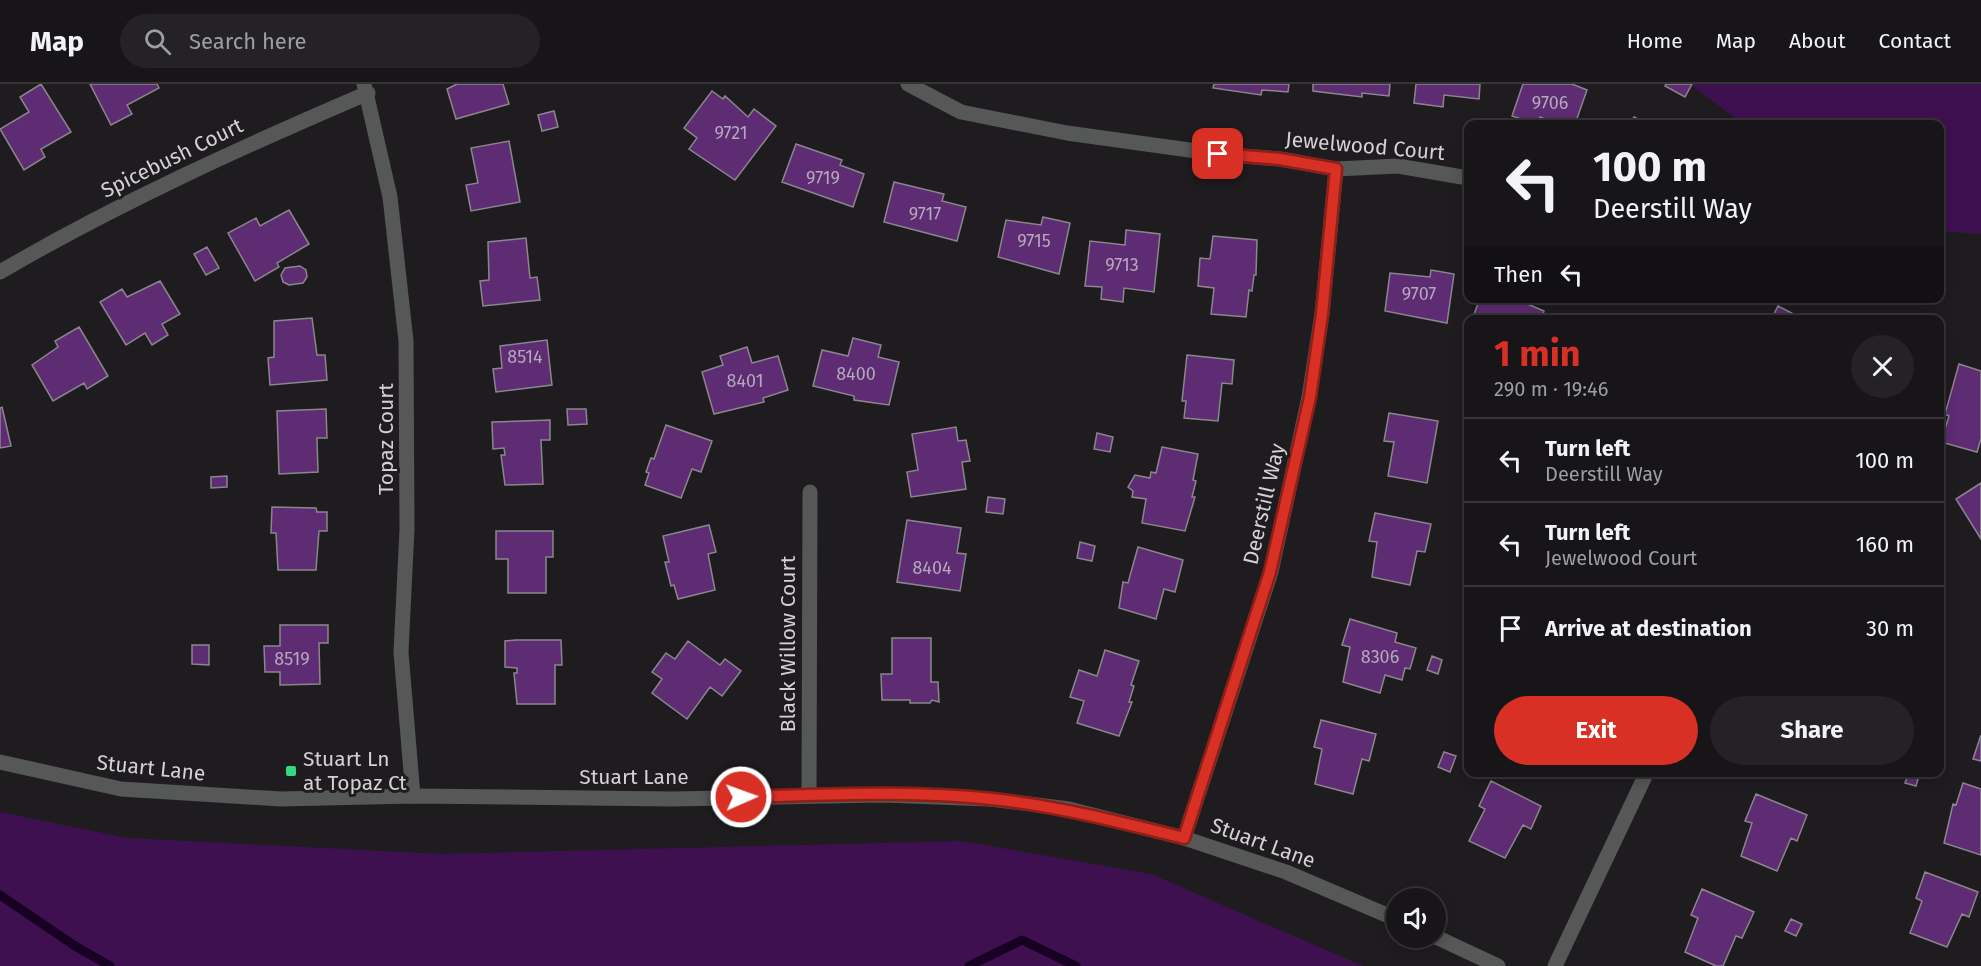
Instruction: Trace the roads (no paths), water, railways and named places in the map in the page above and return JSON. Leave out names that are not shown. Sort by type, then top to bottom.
[{"type":"street","name":"Jewelwood Court","points":[[908,84],[961,112],[1067,133],[1280,159],[1336,169],[1398,166],[1464,177]]},
{"type":"street","name":"Spicebush Court","points":[[0,272],[108,212],[240,147],[366,89]]},
{"type":"street","name":"Topaz Court","points":[[366,89],[390,196],[406,341],[407,529],[401,652],[413,796]]},
{"type":"street","name":"Deerstill Way","points":[[1184,838],[1270,572],[1310,397],[1322,314],[1336,169]]},
{"type":"street","name":"Black Willow Court","points":[[809,795],[810,492]]},
{"type":"street","name":"Stuart Lane","points":[[0,762],[121,789],[187,795],[281,799],[413,796],[672,799],[809,795],[990,799],[1069,809],[1184,838],[1286,872],[1386,915]]},
{"type":"street","points":[[1555,966],[1645,777]]},
{"type":"street","points":[[1446,942],[1498,966]]},
{"type":"waterway","points":[[0,895],[75,946],[110,966]]},
{"type":"waterway","points":[[969,966],[1022,940],[1076,966]]},
{"type":"place","name":"Stuart Ln at Topaz Ct","points":[[291,771]]}]
